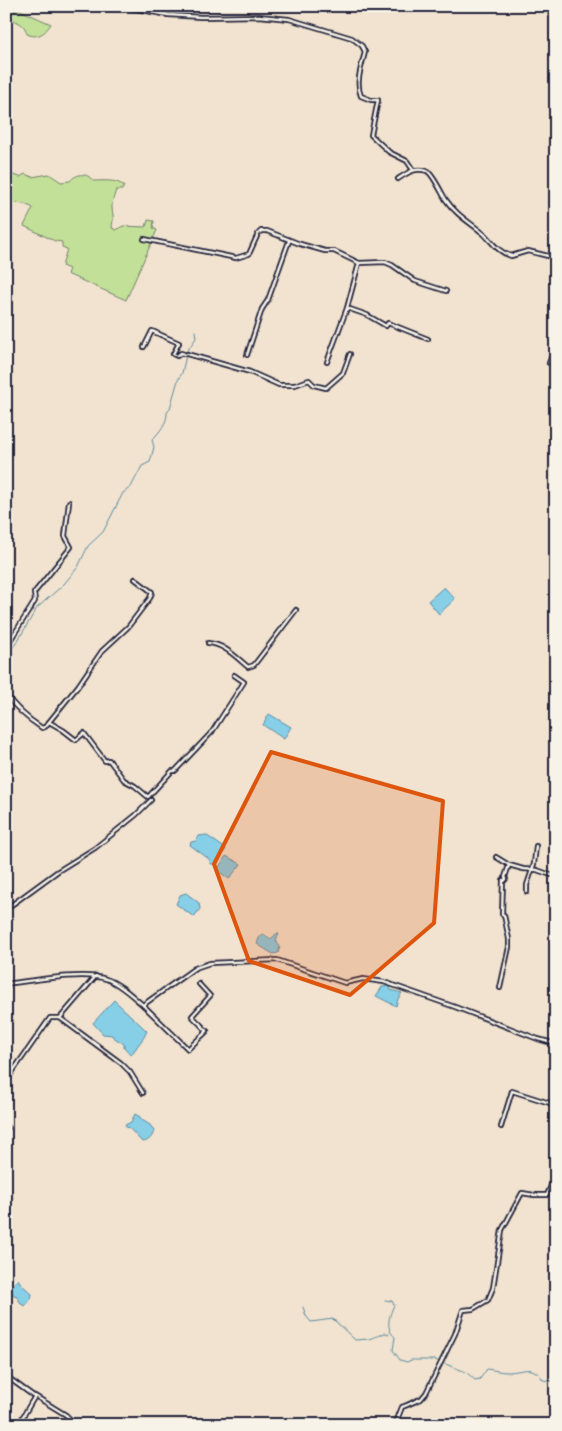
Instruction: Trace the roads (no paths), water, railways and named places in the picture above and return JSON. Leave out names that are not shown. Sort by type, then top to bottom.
[{"type":"street","points":[[121,6],[155,14],[176,16],[233,18],[259,16],[289,20],[352,38],[362,46],[365,52],[359,79],[360,96],[378,100],[371,135],[389,152],[407,161],[413,170]]},
{"type":"street","points":[[398,179],[413,170],[427,171],[452,208],[484,235],[498,250],[514,256],[528,251],[556,258]]},
{"type":"street","points":[[144,239],[236,258],[249,254],[258,234],[261,231],[267,231],[289,241],[324,251],[334,251],[360,263],[385,262],[415,281],[446,291]]},
{"type":"street","points":[[248,355],[262,308],[268,300],[289,241]]},
{"type":"street","points":[[327,362],[347,308],[360,263]]},
{"type":"street","points":[[347,308],[367,315],[386,326],[388,324],[393,325],[428,339]]},
{"type":"street","points":[[144,347],[152,331],[179,343],[174,354],[177,356],[181,353],[186,354],[250,372],[279,385],[295,385],[310,380],[314,385],[326,388],[343,373],[350,354]]},
{"type":"street","points":[[549,363],[556,345]]},
{"type":"street","points":[[6,647],[35,602],[34,593],[71,547],[66,536],[69,502]]},
{"type":"street","points":[[6,694],[13,704],[42,728],[45,727],[78,686],[102,651],[128,628],[150,598],[152,592],[135,579]]},
{"type":"street","points":[[208,643],[225,648],[248,666],[254,665],[296,610]]},
{"type":"street","points":[[49,722],[76,740],[84,733],[105,761],[109,760],[124,780],[148,798],[212,732],[244,682],[234,675]]},
{"type":"street","points":[[6,909],[58,871],[95,848],[136,815],[151,800]]},
{"type":"street","points":[[527,892],[536,846]]},
{"type":"street","points":[[496,857],[509,865],[538,870],[551,875]]},
{"type":"street","points":[[500,988],[509,947],[509,938],[504,915],[502,914],[504,880],[506,880],[505,877],[509,865]]},
{"type":"street","points":[[143,1005],[195,968],[210,963],[277,960],[345,983],[363,979],[384,982],[556,1044]]},
{"type":"street","points":[[6,984],[93,975],[108,979],[127,991],[143,1005],[188,1050],[207,1031],[192,1016],[210,996],[198,984]]},
{"type":"street","points":[[60,1018],[96,976]]},
{"type":"street","points":[[6,1081],[50,1018],[60,1018],[121,1063],[130,1072],[143,1093]]},
{"type":"street","points":[[501,1127],[512,1091],[556,1105]]},
{"type":"street","points":[[6,1126],[8,1128],[6,1130]]},
{"type":"street","points":[[395,1425],[402,1407],[422,1399],[426,1393],[455,1334],[463,1310],[473,1309],[488,1300],[493,1288],[502,1230],[522,1193],[534,1195],[547,1194],[556,1174]]},
{"type":"street","points":[[6,1376],[34,1397],[66,1415],[76,1425]]},
{"type":"street","points":[[18,1425],[34,1397]]},
{"type":"water","points":[[444,587],[455,599],[439,614],[428,601]]},
{"type":"water","points":[[269,714],[291,727],[284,739],[263,725]]},
{"type":"water","points":[[206,835],[226,849],[215,864],[211,864],[209,859],[190,845],[199,836]]},
{"type":"water","points":[[226,856],[241,864],[229,879],[217,870]]},
{"type":"water","points":[[186,893],[199,903],[200,909],[194,917],[176,904],[180,895]]},
{"type":"water","points":[[263,934],[271,939],[276,934],[279,934],[276,940],[280,947],[278,953],[273,954],[257,944]]},
{"type":"water","points":[[389,986],[391,990],[402,993],[396,1006],[376,996],[382,987]]},
{"type":"water","points":[[114,1000],[147,1031],[131,1055],[124,1047],[124,1044],[112,1035],[103,1034],[93,1023]]},
{"type":"water","points":[[135,1114],[154,1130],[151,1137],[146,1141],[142,1142],[125,1125],[131,1122]]},
{"type":"water","points":[[18,1279],[32,1294],[31,1299],[25,1306],[21,1304],[17,1296],[9,1289]]},
{"type":"waterway","points":[[6,656],[17,642],[37,608],[64,584],[78,567],[88,546],[103,532],[123,493],[131,487],[142,466],[150,462],[154,447],[152,440],[166,421],[167,413],[182,373],[187,351],[196,338],[195,331]]},
{"type":"waterway","points":[[385,1300],[392,1301],[394,1305],[389,1318],[389,1326],[395,1337],[393,1350],[400,1360],[407,1362],[411,1360],[435,1360],[466,1372],[475,1380],[480,1379],[487,1369],[507,1372],[531,1370],[543,1380],[556,1382]]},
{"type":"waterway","points":[[303,1307],[306,1316],[311,1322],[333,1319],[355,1340],[369,1339],[385,1333],[389,1334]]}]
